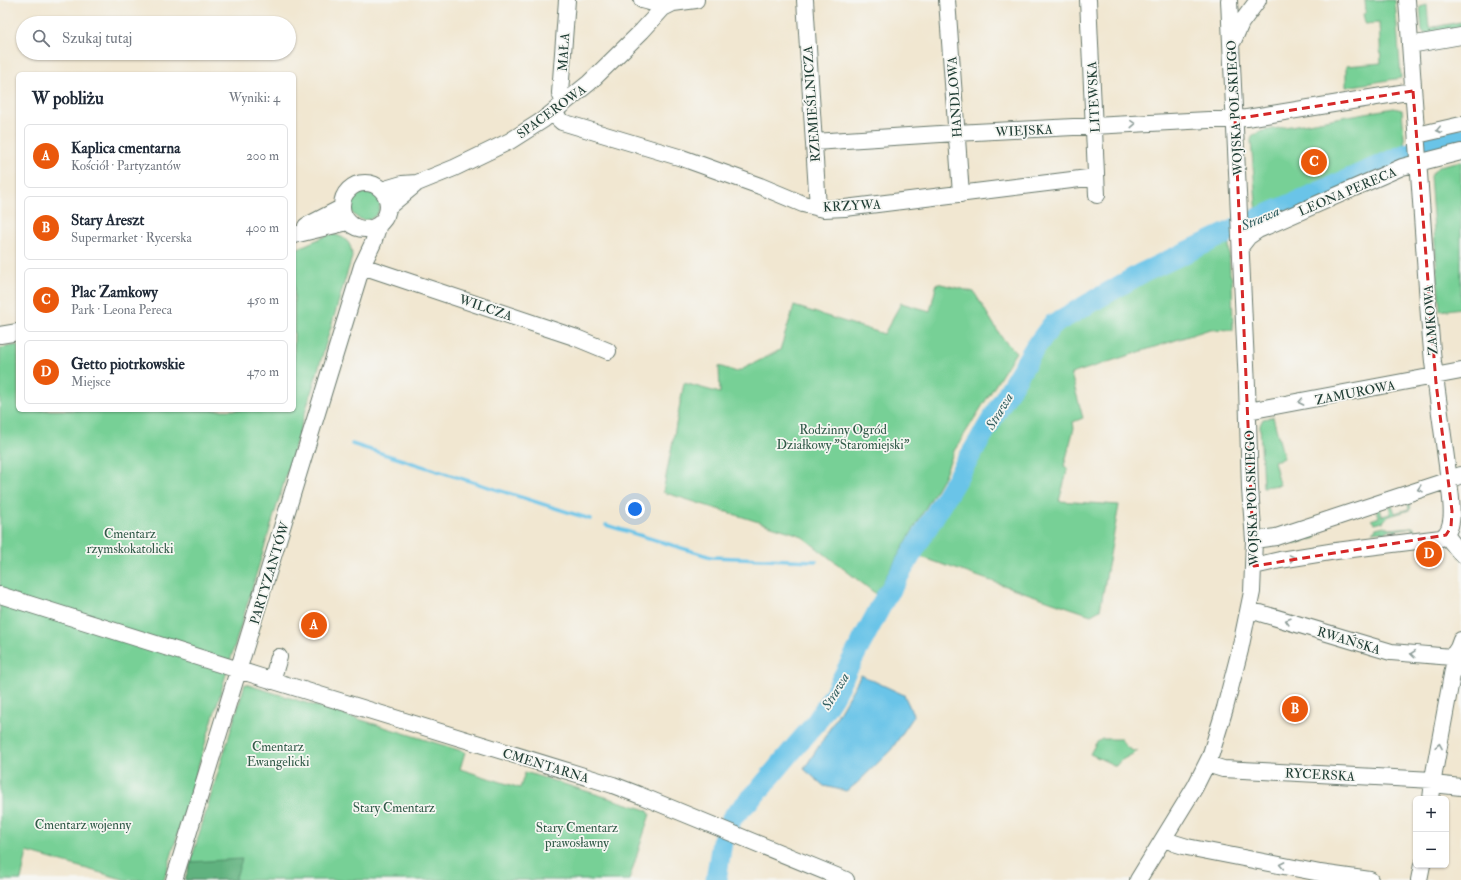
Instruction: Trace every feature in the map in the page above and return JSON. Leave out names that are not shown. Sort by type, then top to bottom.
[{"type":"street","name":"MAŁA","points":[[558,108],[567,0]]},
{"type":"street","points":[[642,0],[657,4],[663,8],[684,0],[696,0]]},
{"type":"street","name":"RZEMIEŚLNICZA","points":[[805,0],[818,208]]},
{"type":"street","name":"HANDLOWA","points":[[947,0],[961,194]]},
{"type":"street","name":"LITEWSKA","points":[[1088,0],[1097,195]]},
{"type":"street","name":"WOJSKA POLSKIEGO","points":[[1138,880],[1165,838],[1207,764],[1216,740],[1225,708],[1249,611],[1252,592],[1254,540],[1250,489],[1248,411],[1229,0]]},
{"type":"street","points":[[1231,47],[1241,23],[1258,0]]},
{"type":"street","name":"ZAMKOWA","points":[[1407,0],[1429,318],[1435,377],[1455,478],[1450,530],[1446,535]]},
{"type":"street","name":"SPACEROWA","points":[[382,190],[402,184],[418,182],[454,168],[510,141],[558,108],[589,83],[652,21],[663,8]]},
{"type":"street","points":[[1410,45],[1461,36]]},
{"type":"street","name":"WIEJSKA","points":[[814,142],[1257,117],[1413,91]]},
{"type":"street","name":"KRZYWA","points":[[558,108],[562,122],[682,158],[760,186],[803,204],[818,208],[846,208],[1096,177]]},
{"type":"street","name":"LEONA PERECA","points":[[1240,241],[1260,229],[1402,167],[1418,150],[1461,125]]},
{"type":"street","name":"LEONA PERECA","points":[[1418,150],[1461,152]]},
{"type":"street","points":[[296,233],[317,220],[350,220],[370,229],[380,224],[384,219],[388,207],[388,200],[382,190],[376,185],[362,182],[349,188],[342,201],[350,220]]},
{"type":"street","name":"SPACEROWA","points":[[388,207],[406,194],[418,182]]},
{"type":"street","name":"PARTYZANTÓW","points":[[350,220],[362,266]]},
{"type":"street","name":"PARTYZANTÓW","points":[[174,880],[362,266],[380,224]]},
{"type":"street","name":"WILCZA","points":[[362,266],[574,337],[608,351]]},
{"type":"street","points":[[0,335],[16,332]]},
{"type":"street","name":"ZAMUROWA","points":[[1248,411],[1461,371]]},
{"type":"street","points":[[1254,540],[1276,536],[1455,478]]},
{"type":"street","points":[[1254,566],[1280,560],[1336,551],[1436,539],[1446,535],[1460,553]]},
{"type":"street","name":"CMENTARNA","points":[[0,595],[613,785],[846,880]]},
{"type":"street","name":"RWAŃSKA","points":[[1249,611],[1391,652],[1452,657]]},
{"type":"street","points":[[1432,788],[1454,664],[1452,657],[1461,640]]},
{"type":"street","points":[[272,680],[279,657]]},
{"type":"street","name":"RYCERSKA","points":[[1207,764],[1223,769],[1432,788],[1461,787]]},
{"type":"street","points":[[1165,838],[1180,845],[1320,873],[1370,880]]},
{"type":"street","points":[[1419,880],[1421,868]]},
{"type":"highlighted area","points":[[1413,91],[1436,383],[1452,511],[1451,527],[1446,535],[1254,566],[1235,119]]},
{"type":"green space","points":[[1365,0],[1395,0],[1401,78],[1346,87],[1346,66],[1381,63],[1379,23],[1365,24],[1363,14],[1366,13]]},
{"type":"green space","points":[[1427,5],[1429,28],[1461,22],[1461,28],[1426,34],[1422,31],[1420,7]]},
{"type":"green space","points":[[1394,108],[1402,110],[1405,149],[1257,215],[1251,140],[1253,135],[1262,131]]},
{"type":"green space","points":[[1461,161],[1461,308],[1440,311],[1430,176],[1439,166]]},
{"type":"green space","points":[[365,190],[375,195],[380,205],[375,215],[365,220],[355,215],[350,205],[355,195]]},
{"type":"green space","name":"Cmentarz rzymskokatolicki","points":[[330,234],[340,236],[347,241],[351,247],[352,257],[164,880],[126,880],[27,852],[21,880],[0,880],[0,348],[16,345],[16,412],[296,412],[296,249]]},
{"type":"green space","points":[[1221,238],[1229,244],[1230,274],[1232,278],[1233,330],[1210,329],[1071,374],[1083,418],[1073,422],[1074,428],[1064,466],[1068,468],[1059,501],[1119,505],[1100,610],[1091,615],[915,555],[980,442],[1047,337],[1133,281]]},
{"type":"green space","name":"Rodzinny Ogród Działkowy \"Staromiejski\"","points":[[937,283],[974,292],[1002,338],[1016,352],[954,451],[944,476],[876,594],[797,534],[663,492],[684,383],[720,393],[719,366],[737,372],[780,350],[794,306],[884,334],[901,303],[930,311]]},
{"type":"green space","points":[[1273,417],[1284,458],[1274,461],[1276,474],[1280,485],[1263,487],[1260,425],[1263,419]]},
{"type":"green space","points":[[1407,500],[1411,508],[1409,510],[1387,517],[1383,522],[1375,524],[1371,520],[1379,517],[1377,509],[1380,508],[1382,516],[1391,514],[1389,506],[1392,505],[1395,513],[1409,509]]},
{"type":"green space","points":[[1384,526],[1389,529],[1412,527],[1396,530],[1398,539],[1396,539],[1394,530],[1385,531],[1386,540],[1383,541],[1382,531],[1372,532],[1376,528]]},
{"type":"green space","points":[[1412,527],[1414,528],[1416,537],[1414,537]]},
{"type":"green space","points":[[1314,529],[1316,538],[1292,544],[1288,540]]},
{"type":"green space","points":[[245,684],[465,752],[460,769],[520,788],[525,772],[647,810],[650,814],[629,880],[185,880]]},
{"type":"green space","points":[[1102,739],[1121,739],[1128,748],[1133,751],[1138,751],[1120,761],[1116,766],[1090,754],[1096,743]]},
{"type":"green space","points":[[242,859],[235,880],[185,880],[191,862]]},
{"type":"water","points":[[861,675],[904,695],[914,716],[891,750],[856,784],[846,791],[824,786],[804,769]]},
{"type":"waterway","name":"Strawa","points":[[716,880],[722,842],[732,818],[760,789],[815,724],[833,696],[884,600],[1034,349],[1052,325],[1140,274],[1257,219],[1404,155],[1461,138]]},
{"type":"waterway","points":[[352,444],[590,519]]},
{"type":"waterway","points":[[606,525],[711,557],[816,561]]},
{"type":"place","name":"Plac Zamkowy","points":[[1314,162]]},
{"type":"place","name":"Getto piotrkowskie","points":[[1429,554]]},
{"type":"place","name":"Kaplica cmentarna","points":[[314,625]]},
{"type":"place","name":"Stary Areszt","points":[[1295,709]]},
{"type":"park label","name":"Cmentarz Ewangelicki","points":[[278,754]]},
{"type":"park label","name":"Stary Cmentarz","points":[[394,807]]},
{"type":"park label","name":"Cmentarz wojenny","points":[[83,824]]},
{"type":"park label","name":"Stary Cmentarz prawosławny","points":[[577,834]]}]
